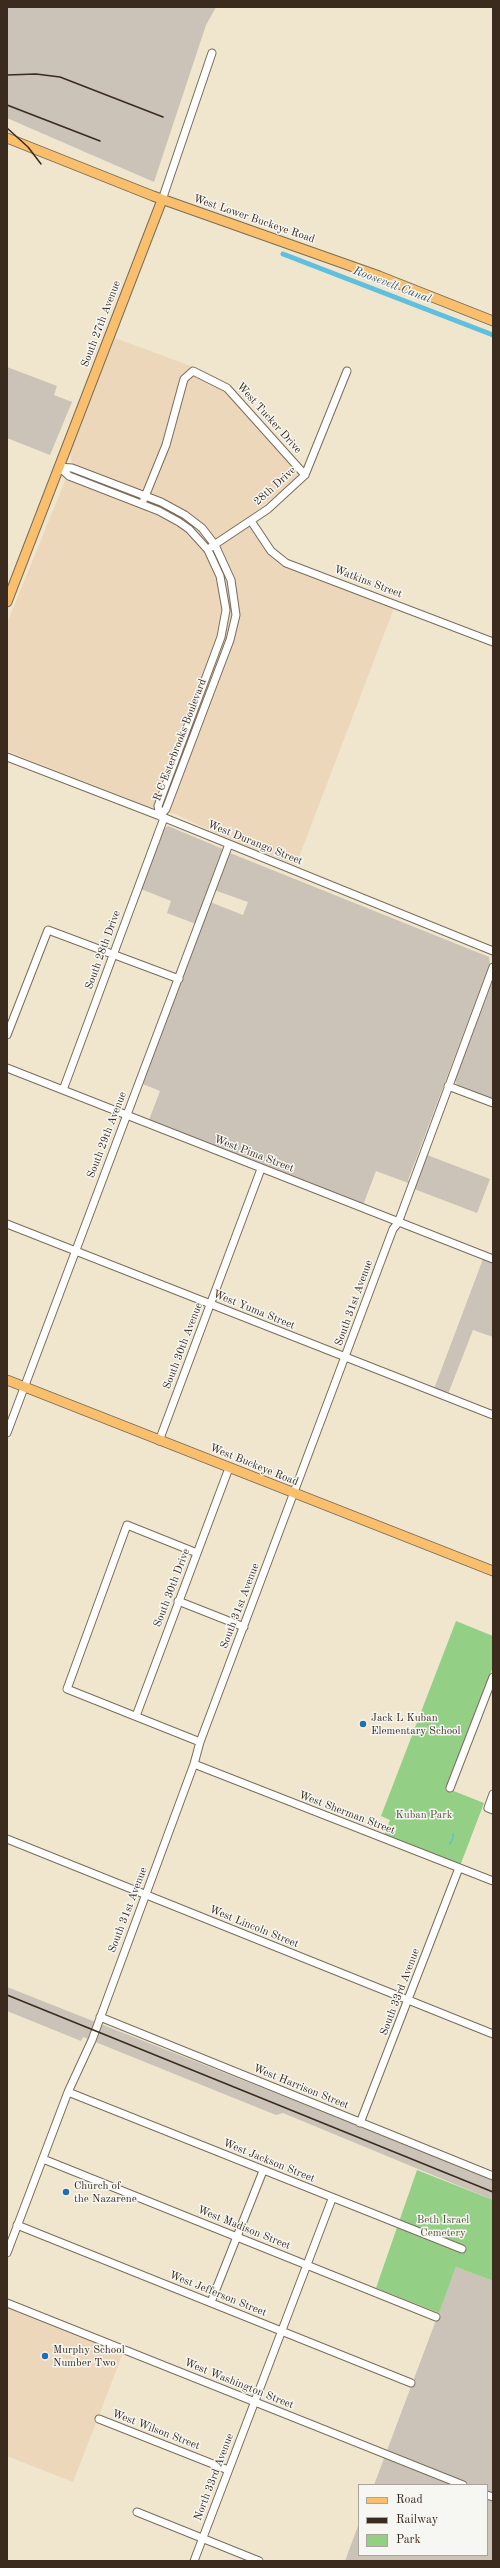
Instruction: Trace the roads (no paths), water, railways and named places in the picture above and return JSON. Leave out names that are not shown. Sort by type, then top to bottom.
[{"type":"main road","name":"West Lower Buckeye Road","points":[[7,138],[162,200],[379,276],[493,321]]},
{"type":"main road","name":"South 27th Avenue","points":[[7,602],[162,200]]},
{"type":"main road","name":"West Buckeye Road","points":[[7,1380],[294,1494],[493,1570]]},
{"type":"street","name":"South 27th Avenue","points":[[162,200],[212,53]]},
{"type":"street","name":"28th Drive","points":[[208,550],[279,500],[305,475],[347,370]]},
{"type":"street","name":"West Tucker Drive","points":[[142,505],[166,445],[184,379],[193,371],[227,388],[305,475]]},
{"type":"street","name":"R C Esterbrooks Boulevard","points":[[59,467],[72,468],[146,496],[175,509],[193,521],[215,545],[231,580],[236,615],[234,626],[224,657],[162,817]]},
{"type":"street","name":"R C Esterbrooks Boulevard","points":[[59,467],[69,476],[142,505],[178,522],[189,529],[208,550],[216,566],[223,588],[225,621],[219,646],[158,806],[162,817]]},
{"type":"street","name":"Watkins Street","points":[[251,521],[271,551],[286,563],[493,642]]},
{"type":"street","name":"West Durango Street","points":[[7,757],[162,817],[493,951]]},
{"type":"street","name":"South 28th Drive","points":[[62,1090],[114,954],[162,817]]},
{"type":"street","name":"South 29th Avenue","points":[[7,1433],[126,1116],[179,980],[228,844]]},
{"type":"street","points":[[7,1036],[48,930],[179,980]]},
{"type":"street","name":"South 31st Avenue","points":[[7,2253],[68,2092],[92,2040],[194,1764],[200,1742],[391,1236],[398,1223],[493,967]]},
{"type":"street","name":"West Pima Street","points":[[7,1068],[398,1223],[493,1259]]},
{"type":"street","points":[[448,1086],[493,1103]]},
{"type":"street","name":"South 30th Avenue","points":[[160,1440],[261,1169]]},
{"type":"street","name":"West Yuma Street","points":[[7,1224],[345,1359],[493,1415]]},
{"type":"street","name":"South 30th Drive","points":[[136,1716],[229,1468]]},
{"type":"street","points":[[197,1553],[127,1525],[67,1688],[200,1742]]},
{"type":"street","points":[[178,1601],[244,1627]]},
{"type":"street","points":[[450,1788],[493,1677]]},
{"type":"street","name":"West Sherman Street","points":[[194,1764],[493,1881]]},
{"type":"street","points":[[490,1809],[493,1794]]},
{"type":"street","name":"West Lincoln Street","points":[[7,1839],[493,2034]]},
{"type":"street","name":"South 33rd Avenue","points":[[360,2123],[459,1868]]},
{"type":"street","name":"West Harrison Street","points":[[100,2017],[493,2176]]},
{"type":"street","name":"West Jackson Street","points":[[68,2092],[332,2199],[462,2249]]},
{"type":"street","name":"West Madison Street","points":[[43,2159],[436,2317]]},
{"type":"street","points":[[211,2302],[263,2171]]},
{"type":"street","points":[[255,2402],[332,2199]]},
{"type":"street","name":"West Jefferson Street","points":[[18,2225],[411,2383]]},
{"type":"street","name":"West Washington Street","points":[[7,2303],[460,2484]]},
{"type":"street","name":"North 33rd Avenue","points":[[194,2561],[255,2402]]},
{"type":"street","name":"West Wilson Street","points":[[99,2420],[228,2470]]},
{"type":"street","points":[[137,2512],[258,2561]]},
{"type":"waterway","name":"Roosevelt Canal","points":[[283,254],[493,335]]},
{"type":"waterway","points":[[450,1844],[453,1838]]},
{"type":"railway","points":[[7,75],[36,74],[60,77],[163,117]]},
{"type":"railway","points":[[7,105],[100,141]]},
{"type":"railway","points":[[7,128],[28,147],[41,164]]},
{"type":"railway","points":[[7,1995],[493,2192]]},
{"type":"place","name":"Jack L Kuban Elementary School","points":[[363,1724]]},
{"type":"place","name":"Church of the Nazarene","points":[[66,2192]]},
{"type":"place","name":"Murphy School Number Two","points":[[45,2356]]},
{"type":"park label","name":"Kuban Park","points":[[424,1815]]},
{"type":"park label","name":"Beth Israel Cemetery","points":[[443,2226]]}]
